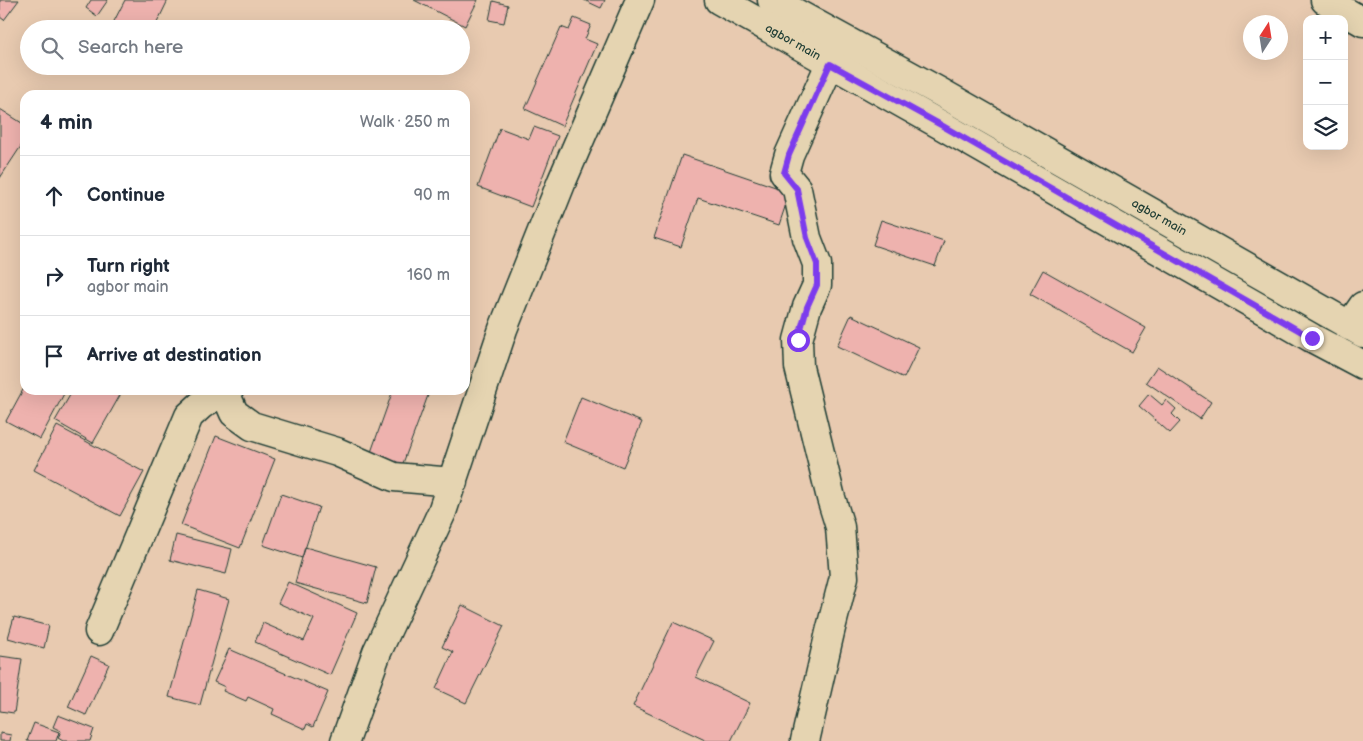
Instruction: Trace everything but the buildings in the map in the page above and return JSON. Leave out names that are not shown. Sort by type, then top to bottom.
[{"type":"street","points":[[345,741],[378,652],[442,512],[503,329],[562,182],[640,0]]},
{"type":"street","name":"agbor main","points":[[719,0],[1312,338],[1363,365]]},
{"type":"street","name":"agbor main","points":[[772,0],[1358,321]]},
{"type":"street","points":[[1325,0],[1363,22]]},
{"type":"street","points":[[805,741],[844,577],[840,526],[831,498],[799,366],[798,340],[807,307],[817,285],[817,264],[807,238],[797,189],[784,173],[789,155],[830,64]]},
{"type":"street","points":[[100,631],[189,416],[201,405],[217,395]]},
{"type":"street","points":[[225,395],[234,412],[252,426],[337,452],[394,477],[452,482]]},
{"type":"route","points":[[798,340],[807,307],[817,285],[817,264],[807,238],[797,189],[784,173],[789,155],[830,64],[941,125],[1312,338]]}]
